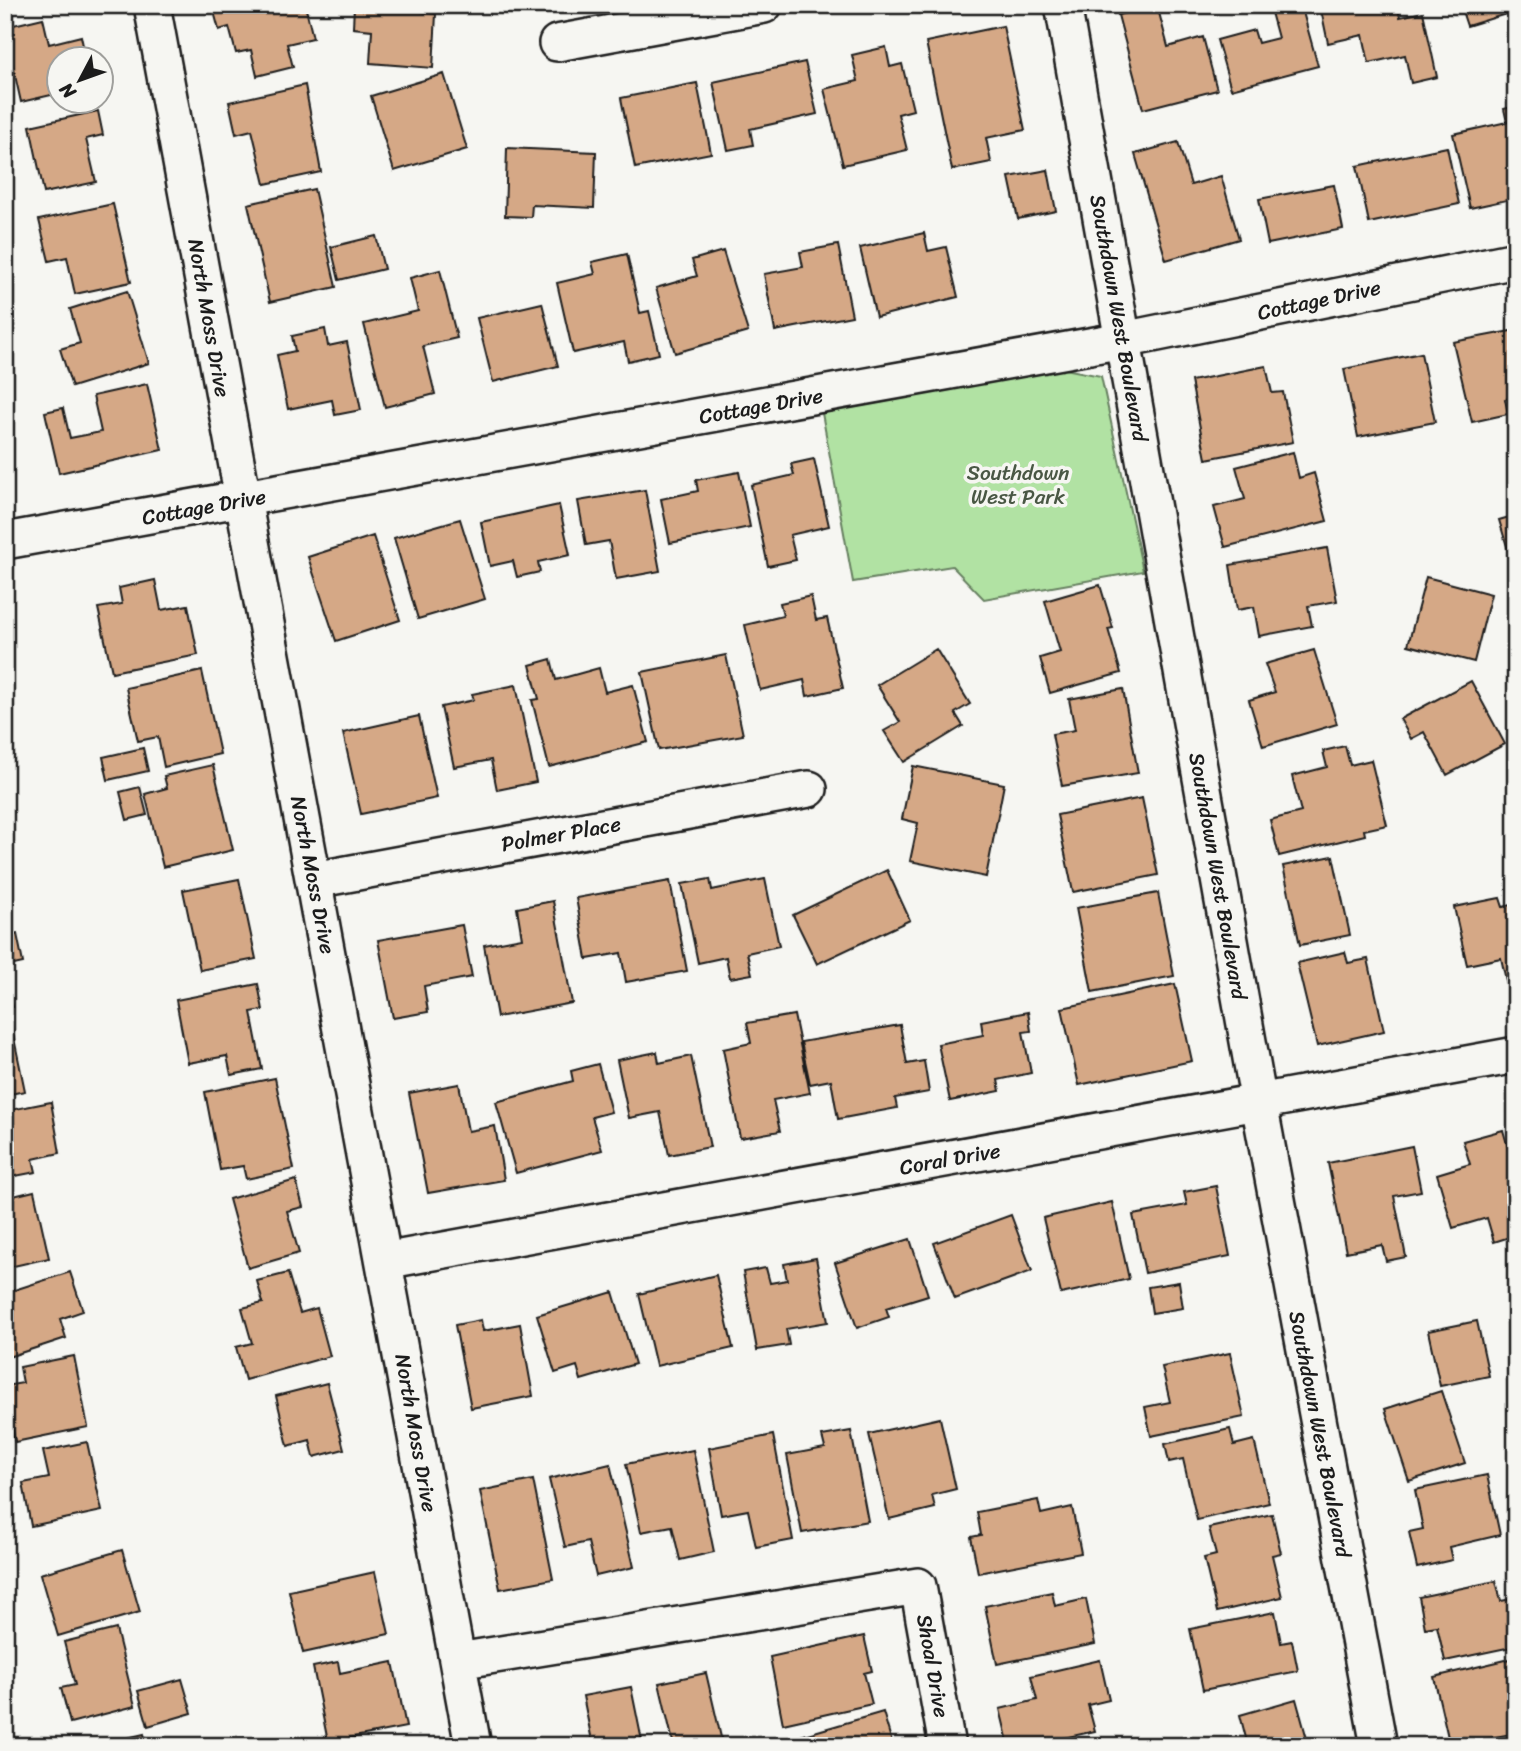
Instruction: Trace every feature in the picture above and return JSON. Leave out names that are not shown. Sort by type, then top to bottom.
[{"type":"street","name":"North Moss Drive","points":[[152,5],[473,1746]]},
{"type":"street","points":[[557,43],[764,5]]},
{"type":"street","name":"Southdown West Boulevard","points":[[1063,5],[1259,1103],[1379,1746]]},
{"type":"street","name":"Cottage Drive","points":[[5,541],[1123,340],[1516,260]]},
{"type":"street","name":"Polmer Place","points":[[314,880],[809,789]]},
{"type":"street","name":"Coral Drive","points":[[384,1261],[1516,1055]]},
{"type":"street","name":"Shoal Drive","points":[[457,1661],[918,1586],[947,1746]]},
{"type":"green space","name":"Southdown West Park","points":[[1065,369],[1101,376],[1143,571],[984,599],[952,566],[853,582],[822,413]]},
{"type":"building","points":[[225,5],[305,5],[313,38],[287,44],[293,67],[257,76],[251,50],[236,53],[229,27],[219,30],[213,8]]},
{"type":"building","points":[[354,5],[423,5],[422,12],[436,14],[433,68],[370,63],[372,30],[353,28]]},
{"type":"building","points":[[1157,5],[1168,47],[1203,37],[1217,90],[1143,109],[1118,15]]},
{"type":"building","points":[[1269,5],[1301,5],[1318,66],[1231,89],[1217,40],[1254,30],[1258,43],[1278,38]]},
{"type":"building","points":[[1320,5],[1397,5],[1400,17],[1423,12],[1437,77],[1411,83],[1405,55],[1369,63],[1363,35],[1328,43]]},
{"type":"building","points":[[1460,5],[1516,5],[1516,11],[1467,26]]},
{"type":"building","points":[[43,18],[49,44],[81,36],[83,46],[46,46],[46,96],[21,102],[9,49],[5,50],[5,27]]},
{"type":"building","points":[[1003,26],[1025,130],[986,138],[991,162],[952,170],[926,42]]},
{"type":"building","points":[[886,47],[890,67],[902,64],[913,110],[898,114],[907,150],[843,165],[824,89],[858,81],[852,55]]},
{"type":"building","points":[[805,62],[817,114],[750,129],[753,145],[728,150],[713,82]]},
{"type":"building","points":[[444,74],[467,149],[394,171],[371,96]]},
{"type":"building","points":[[697,83],[711,153],[635,168],[621,98]]},
{"type":"building","points":[[305,85],[321,172],[265,184],[252,130],[236,134],[229,102]]},
{"type":"building","points":[[1516,106],[1516,198],[1470,208],[1453,134],[1507,122],[1504,109]]},
{"type":"building","points":[[75,116],[99,116],[103,135],[86,139],[96,182],[44,193],[30,126]]},
{"type":"building","points":[[1178,142],[1191,185],[1221,176],[1239,239],[1166,260],[1135,154]]},
{"type":"building","points":[[1447,147],[1459,204],[1369,223],[1357,166]]},
{"type":"building","points":[[507,148],[596,152],[594,208],[532,205],[531,217],[505,216]]},
{"type":"building","points":[[1048,170],[1056,211],[1018,219],[1009,177]]},
{"type":"building","points":[[1334,185],[1343,229],[1268,244],[1259,199]]},
{"type":"building","points":[[314,189],[336,287],[270,302],[248,204]]},
{"type":"building","points":[[113,204],[131,282],[75,294],[67,257],[49,261],[39,220]]},
{"type":"building","points":[[924,233],[928,251],[946,247],[958,297],[876,317],[860,248]]},
{"type":"building","points":[[376,236],[384,269],[339,280],[331,247]]},
{"type":"building","points":[[838,245],[852,316],[775,331],[764,274],[803,267],[800,252]]},
{"type":"building","points":[[723,251],[748,332],[675,353],[656,288],[697,276],[692,260]]},
{"type":"building","points":[[627,254],[640,313],[649,311],[659,354],[628,361],[624,342],[573,353],[557,283],[595,274],[592,262]]},
{"type":"building","points":[[440,270],[457,338],[423,346],[435,394],[385,407],[364,324],[418,311],[410,278]]},
{"type":"building","points":[[127,291],[149,363],[72,387],[60,349],[80,343],[70,309]]},
{"type":"building","points":[[542,303],[558,366],[493,382],[477,318]]},
{"type":"building","points":[[325,329],[328,346],[347,342],[361,410],[335,415],[332,400],[288,409],[277,355],[295,351],[292,336]]},
{"type":"building","points":[[1516,330],[1516,397],[1505,399],[1508,414],[1472,422],[1453,342]]},
{"type":"building","points":[[1421,353],[1435,422],[1358,437],[1344,369]]},
{"type":"building","points":[[1266,366],[1272,393],[1283,392],[1293,442],[1206,459],[1191,381]]},
{"type":"building","points":[[147,384],[162,450],[59,473],[45,412],[63,408],[70,438],[101,432],[93,396]]},
{"type":"building","points":[[1293,452],[1299,478],[1314,473],[1327,521],[1225,547],[1214,507],[1245,499],[1236,467]]},
{"type":"building","points":[[814,459],[829,526],[790,535],[796,560],[768,566],[751,485],[794,475],[791,464]]},
{"type":"building","points":[[739,472],[750,527],[670,543],[661,499],[698,491],[696,480]]},
{"type":"building","points":[[645,490],[660,571],[616,579],[609,541],[586,545],[578,501]]},
{"type":"building","points":[[559,505],[570,555],[538,562],[540,572],[517,577],[513,561],[490,566],[481,522]]},
{"type":"building","points":[[1516,515],[1516,573],[1515,573],[1499,520]]},
{"type":"building","points":[[460,519],[485,599],[418,619],[394,538]]},
{"type":"building","points":[[373,536],[400,620],[336,641],[308,557]]},
{"type":"building","points":[[1327,548],[1337,601],[1308,606],[1312,626],[1259,636],[1254,607],[1237,610],[1230,565]]},
{"type":"building","points":[[1426,577],[1491,594],[1474,662],[1408,645]]},
{"type":"building","points":[[155,580],[161,610],[188,605],[198,655],[112,672],[98,608],[122,604],[119,588]]},
{"type":"building","points":[[1100,585],[1113,628],[1108,629],[1121,673],[1050,693],[1040,658],[1060,652],[1045,601]]},
{"type":"building","points":[[811,596],[816,620],[827,618],[843,688],[807,696],[804,680],[760,690],[745,625],[783,616],[780,603]]},
{"type":"building","points":[[936,649],[970,704],[955,713],[963,726],[904,762],[884,731],[900,722],[877,685]]},
{"type":"building","points":[[1314,650],[1337,724],[1263,746],[1249,700],[1275,692],[1265,664]]},
{"type":"building","points":[[726,655],[743,735],[659,750],[642,672]]},
{"type":"building","points":[[551,659],[556,680],[599,668],[605,692],[633,685],[648,742],[549,767],[532,700],[539,699],[530,665]]},
{"type":"building","points":[[202,671],[220,754],[164,767],[158,737],[138,741],[126,688]]},
{"type":"building","points":[[1471,681],[1505,744],[1447,775],[1424,732],[1411,739],[1400,719]]},
{"type":"building","points":[[516,685],[536,782],[497,790],[491,760],[454,767],[441,707],[474,700],[472,694]]},
{"type":"building","points":[[1123,689],[1138,773],[1062,786],[1052,734],[1075,730],[1069,699]]},
{"type":"building","points":[[419,716],[437,798],[361,814],[343,733]]},
{"type":"building","points":[[1345,746],[1350,765],[1371,760],[1387,825],[1364,830],[1365,835],[1279,856],[1270,820],[1301,812],[1292,776],[1327,767],[1323,751]]},
{"type":"building","points":[[143,748],[148,771],[108,780],[103,757]]},
{"type":"building","points":[[213,765],[233,850],[163,867],[145,794],[167,788],[164,776]]},
{"type":"building","points":[[913,766],[1004,784],[986,877],[910,861],[918,823],[902,819]]},
{"type":"building","points":[[140,787],[147,815],[127,820],[120,792]]},
{"type":"building","points":[[1142,798],[1158,875],[1073,892],[1057,815]]},
{"type":"building","points":[[1333,856],[1350,935],[1300,945],[1283,866]]},
{"type":"building","points":[[887,870],[910,920],[817,964],[793,915]]},
{"type":"building","points":[[239,879],[256,959],[200,970],[183,890]]},
{"type":"building","points":[[710,879],[712,890],[765,879],[779,946],[747,953],[752,974],[730,978],[726,957],[698,963],[682,884]]},
{"type":"building","points":[[670,881],[687,971],[626,982],[621,953],[587,959],[576,898]]},
{"type":"building","points":[[1158,893],[1174,976],[1092,992],[1076,908]]},
{"type":"building","points":[[1500,898],[1503,907],[1516,904],[1516,997],[1510,998],[1501,958],[1467,965],[1454,907]]},
{"type":"building","points":[[553,901],[572,1003],[497,1017],[484,945],[522,938],[517,908]]},
{"type":"building","points":[[462,925],[472,977],[424,986],[428,1012],[393,1018],[378,940]]},
{"type":"building","points":[[17,934],[23,963],[5,967],[5,937]]},
{"type":"building","points":[[1345,952],[1348,963],[1368,959],[1384,1031],[1317,1046],[1297,963]]},
{"type":"building","points":[[5,970],[13,1007],[5,1008]]},
{"type":"building","points":[[258,984],[263,1010],[251,1012],[262,1069],[231,1075],[227,1056],[188,1063],[176,1000]]},
{"type":"building","points":[[1175,984],[1192,1061],[1079,1085],[1062,1008]]},
{"type":"building","points":[[1028,1012],[1031,1031],[1023,1032],[1031,1073],[998,1080],[1000,1091],[950,1101],[938,1044],[983,1035],[981,1021]]},
{"type":"building","points":[[794,1015],[810,1093],[773,1100],[780,1131],[740,1138],[723,1049],[751,1043],[747,1023]]},
{"type":"building","points":[[11,1024],[25,1091],[5,1095],[5,1025]]},
{"type":"building","points":[[900,1025],[907,1064],[924,1061],[929,1092],[895,1098],[897,1108],[838,1119],[831,1080],[810,1084],[801,1042]]},
{"type":"building","points":[[657,1052],[659,1063],[691,1056],[710,1147],[669,1155],[660,1112],[629,1118],[617,1060]]},
{"type":"building","points":[[598,1064],[611,1112],[592,1117],[602,1150],[516,1173],[496,1102],[573,1081],[571,1071]]},
{"type":"building","points":[[275,1078],[294,1169],[246,1179],[243,1166],[220,1170],[205,1092]]},
{"type":"building","points":[[459,1084],[468,1131],[495,1126],[504,1180],[428,1193],[409,1093]]},
{"type":"building","points":[[51,1102],[60,1153],[33,1159],[36,1172],[5,1178],[5,1111]]},
{"type":"building","points":[[1503,1130],[1516,1175],[1516,1235],[1494,1242],[1487,1218],[1453,1228],[1437,1174],[1470,1164],[1463,1141]]},
{"type":"building","points":[[1412,1146],[1421,1191],[1394,1196],[1406,1257],[1386,1261],[1382,1245],[1346,1252],[1328,1163]]},
{"type":"building","points":[[296,1180],[303,1207],[287,1211],[299,1253],[248,1268],[229,1199]]},
{"type":"building","points":[[1216,1186],[1230,1256],[1145,1273],[1133,1215],[1187,1205],[1184,1192]]},
{"type":"building","points":[[34,1191],[49,1258],[5,1268],[5,1198]]},
{"type":"building","points":[[1112,1202],[1129,1279],[1061,1294],[1043,1218]]},
{"type":"building","points":[[1011,1215],[1032,1271],[955,1299],[934,1243]]},
{"type":"building","points":[[910,1239],[928,1295],[886,1308],[889,1317],[857,1328],[835,1263]]},
{"type":"building","points":[[816,1258],[828,1322],[786,1329],[789,1345],[757,1350],[743,1272],[766,1268],[770,1283],[787,1280],[784,1264]]},
{"type":"building","points":[[70,1272],[83,1311],[60,1319],[66,1338],[5,1358],[5,1293]]},
{"type":"building","points":[[288,1273],[300,1313],[317,1308],[330,1356],[245,1380],[236,1347],[252,1343],[242,1308],[263,1303],[257,1281]]},
{"type":"building","points":[[716,1275],[733,1348],[656,1366],[639,1294]]},
{"type":"building","points":[[1179,1282],[1183,1308],[1152,1313],[1148,1287]]},
{"type":"building","points":[[613,1292],[635,1364],[581,1380],[577,1366],[555,1373],[537,1315]]},
{"type":"building","points":[[481,1320],[483,1331],[520,1324],[533,1396],[471,1408],[455,1325]]},
{"type":"building","points":[[1477,1321],[1489,1376],[1440,1386],[1428,1331]]},
{"type":"building","points":[[1230,1353],[1244,1417],[1151,1436],[1145,1407],[1170,1402],[1162,1367]]},
{"type":"building","points":[[74,1356],[88,1427],[15,1442],[5,1386],[23,1383],[20,1367]]},
{"type":"building","points":[[327,1383],[344,1449],[314,1457],[310,1440],[288,1446],[276,1396]]},
{"type":"building","points":[[1441,1391],[1465,1463],[1409,1481],[1385,1409]]},
{"type":"building","points":[[940,1418],[956,1489],[932,1495],[935,1508],[889,1519],[869,1434]]},
{"type":"building","points":[[1230,1429],[1234,1445],[1254,1440],[1269,1503],[1197,1520],[1183,1459],[1169,1462],[1165,1444]]},
{"type":"building","points":[[851,1431],[868,1521],[802,1533],[787,1455],[825,1448],[822,1436]]},
{"type":"building","points":[[773,1435],[793,1540],[756,1547],[748,1510],[721,1515],[709,1448]]},
{"type":"building","points":[[87,1442],[102,1511],[31,1526],[23,1483],[49,1478],[43,1451]]},
{"type":"building","points":[[693,1450],[714,1552],[680,1560],[672,1526],[641,1532],[626,1464]]},
{"type":"building","points":[[610,1464],[634,1567],[596,1576],[588,1542],[565,1547],[549,1479]]},
{"type":"building","points":[[1487,1475],[1500,1535],[1449,1547],[1452,1560],[1417,1568],[1409,1532],[1423,1529],[1415,1490]]},
{"type":"building","points":[[533,1480],[553,1579],[500,1589],[480,1491]]},
{"type":"building","points":[[1038,1500],[1041,1514],[1072,1507],[1081,1553],[978,1573],[971,1537],[981,1535],[977,1512]]},
{"type":"building","points":[[1272,1514],[1281,1553],[1272,1555],[1282,1597],[1217,1612],[1204,1558],[1216,1555],[1209,1528]]},
{"type":"building","points":[[122,1550],[140,1612],[58,1636],[40,1574]]},
{"type":"building","points":[[375,1572],[389,1634],[303,1653],[289,1591]]},
{"type":"building","points":[[1496,1581],[1501,1601],[1516,1598],[1516,1646],[1445,1661],[1437,1626],[1425,1628],[1419,1597]]},
{"type":"building","points":[[1052,1592],[1055,1606],[1086,1599],[1095,1644],[997,1664],[985,1606]]},
{"type":"building","points":[[1275,1612],[1281,1643],[1292,1641],[1298,1671],[1203,1690],[1190,1629]]},
{"type":"building","points":[[116,1629],[135,1706],[70,1723],[61,1688],[75,1685],[64,1642]]},
{"type":"building","points":[[864,1636],[872,1671],[864,1673],[872,1704],[783,1724],[770,1657]]},
{"type":"building","points":[[1510,1659],[1516,1683],[1516,1733],[1450,1746],[1434,1677]]},
{"type":"building","points":[[1100,1660],[1109,1700],[1088,1705],[1095,1731],[1028,1746],[1009,1746],[1000,1709],[1037,1700],[1031,1676]]},
{"type":"building","points":[[338,1662],[340,1673],[393,1662],[406,1727],[328,1742],[313,1667]]},
{"type":"building","points":[[706,1673],[723,1746],[674,1746],[659,1683]]},
{"type":"building","points":[[182,1679],[192,1713],[148,1726],[138,1691]]},
{"type":"building","points":[[631,1687],[643,1746],[593,1746],[583,1696]]},
{"type":"building","points":[[1296,1699],[1309,1746],[1248,1746],[1240,1715]]},
{"type":"building","points":[[883,1712],[893,1746],[781,1746],[780,1742]]},
{"type":"building","points":[[144,1734],[147,1746],[92,1746]]}]
